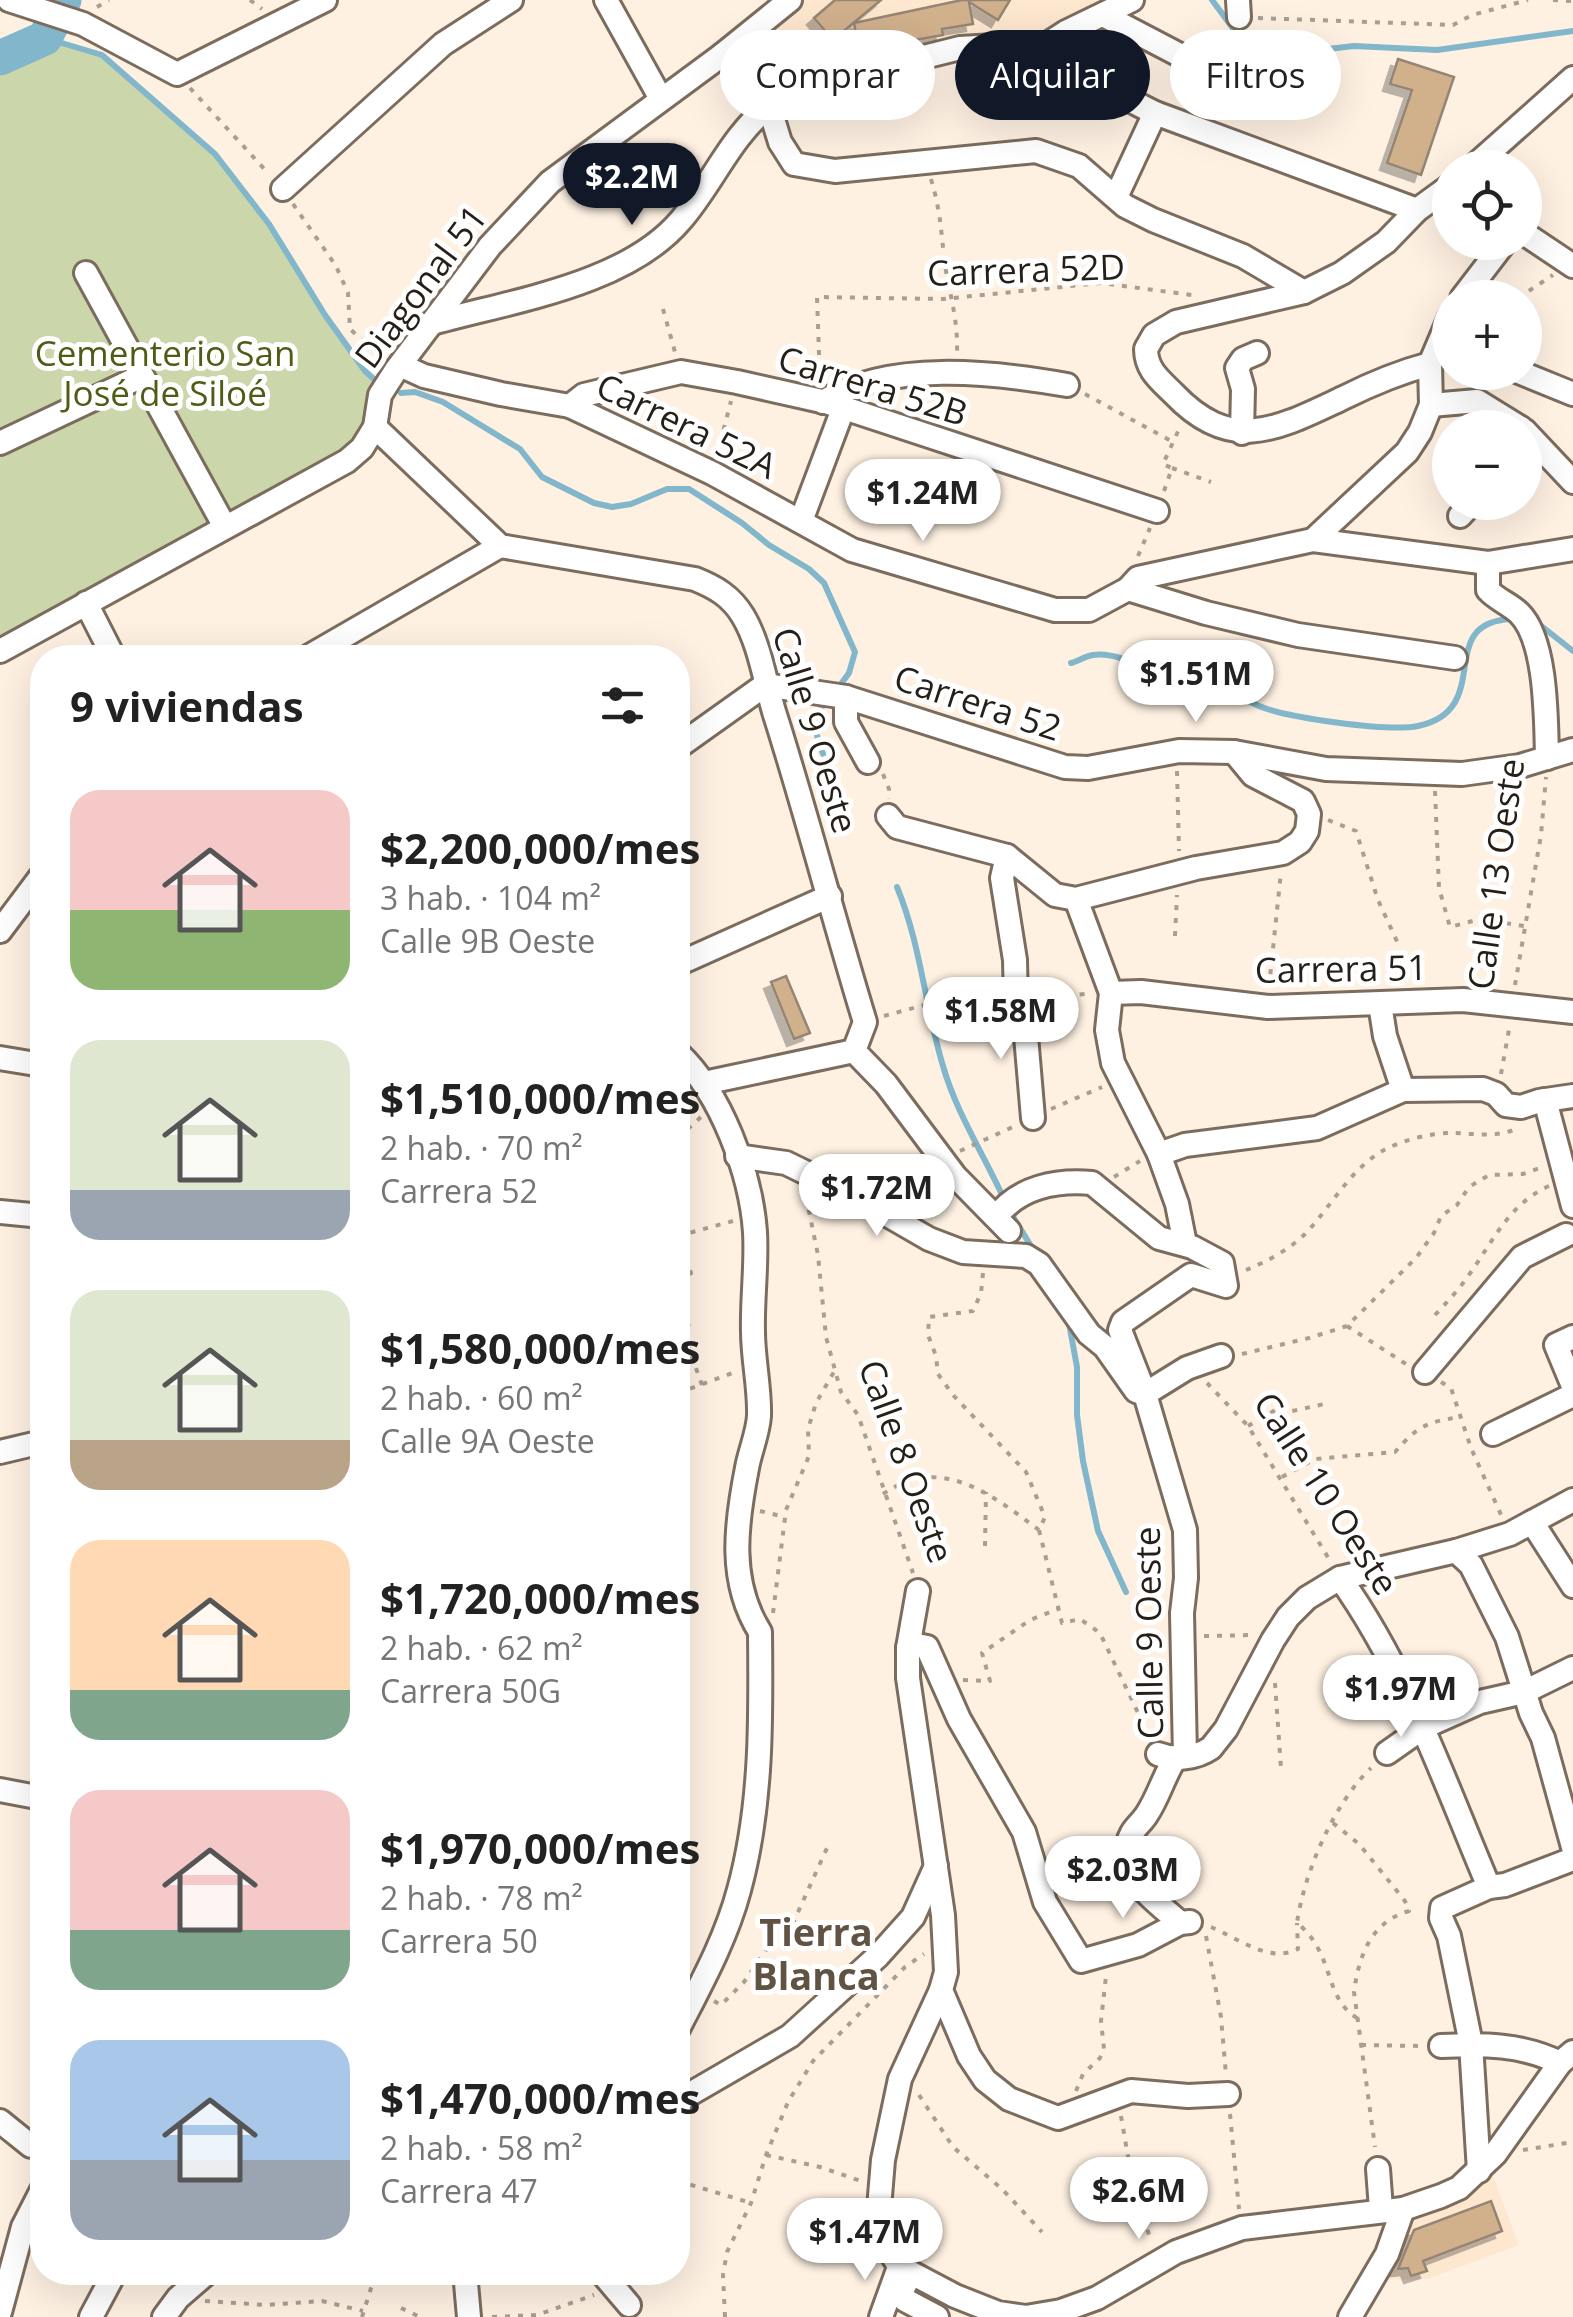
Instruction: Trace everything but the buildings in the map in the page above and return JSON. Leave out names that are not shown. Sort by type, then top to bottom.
[{"type":"street","points":[[14,2],[85,18],[177,74],[324,0]]},
{"type":"street","points":[[282,189],[443,44],[511,0]]},
{"type":"street","points":[[606,0],[661,98]]},
{"type":"street","name":"Diagonal 51","points":[[752,30],[790,0]]},
{"type":"street","points":[[1071,30],[1132,0]]},
{"type":"street","points":[[1105,16],[1170,50]]},
{"type":"street","name":"Diagonal 51","points":[[0,651],[347,461],[362,448],[375,427],[380,395],[398,367],[490,246],[550,182],[720,55]]},
{"type":"street","points":[[1492,150],[1573,78]]},
{"type":"street","points":[[1150,110],[1416,210]]},
{"type":"street","points":[[1116,197],[1156,113]]},
{"type":"street","points":[[429,324],[592,279],[636,259],[680,221],[752,120]]},
{"type":"street","points":[[773,120],[780,142],[794,164],[835,171],[1036,151],[1079,166],[1116,197],[1153,220],[1258,264],[1304,292]]},
{"type":"street","points":[[1430,364],[1373,383],[1285,426],[1242,433],[1209,422],[1190,410],[1151,370],[1146,349],[1154,335],[1176,322],[1304,292],[1342,273],[1386,242],[1416,210],[1432,201]]},
{"type":"street","points":[[1542,245],[1571,265]]},
{"type":"street","points":[[86,273],[224,527]]},
{"type":"street","points":[[1242,433],[1238,368],[1242,360],[1256,352]]},
{"type":"street","points":[[1313,540],[1406,452],[1431,405],[1432,360]]},
{"type":"street","name":"Carrera 52A","points":[[398,367],[570,406],[712,473],[852,550],[1055,610],[1089,610],[1128,589]]},
{"type":"street","points":[[570,406],[584,395],[681,372]]},
{"type":"street","name":"Carrera 52B","points":[[681,372],[833,405],[1157,511]]},
{"type":"street","points":[[801,521],[833,405],[846,386],[886,378],[1006,374],[1067,386]]},
{"type":"street","points":[[0,443],[142,376]]},
{"type":"street","points":[[1542,381],[1573,394]]},
{"type":"street","points":[[1431,405],[1477,401],[1489,410]]},
{"type":"street","points":[[335,645],[500,546],[375,427]]},
{"type":"street","points":[[1542,453],[1573,482]]},
{"type":"street","points":[[1456,658],[1298,635],[1128,589],[1138,578],[1313,540],[1488,563],[1573,549]]},
{"type":"street","name":"Calle 9 Oeste","points":[[500,546],[695,580],[718,587],[742,614],[755,642],[801,794],[842,953],[865,1022]]},
{"type":"street","name":"Calle 13 Oeste","points":[[1488,563],[1488,590],[1518,612],[1531,628],[1540,666],[1548,758]]},
{"type":"street","points":[[86,603],[107,645]]},
{"type":"street","points":[[690,738],[765,685]]},
{"type":"street","name":"Carrera 52","points":[[765,685],[846,697],[1065,768],[1088,768],[1179,751],[1234,752],[1326,769],[1462,774],[1520,766],[1573,750]]},
{"type":"street","points":[[846,697],[846,722],[868,762]]},
{"type":"street","points":[[888,816],[898,828],[1007,856],[1055,896],[1076,899],[1179,872],[1276,854],[1300,842],[1309,814],[1302,801],[1253,775],[1234,752]]},
{"type":"street","points":[[1007,856],[1002,878],[1033,1118]]},
{"type":"street","points":[[0,931],[30,891]]},
{"type":"street","points":[[690,959],[830,896]]},
{"type":"street","points":[[1076,899],[1111,993],[1107,1030],[1112,1062],[1158,1154],[1177,1204],[1185,1244]]},
{"type":"street","name":"Carrera 51","points":[[1111,993],[1141,992],[1268,1008],[1462,1000],[1573,1012]]},
{"type":"street","points":[[1380,1004],[1385,1036],[1402,1090]]},
{"type":"street","points":[[854,1050],[865,1022]]},
{"type":"street","points":[[704,1083],[854,1050]]},
{"type":"street","points":[[854,1050],[886,1084],[955,1176],[1003,1224],[1007,1202],[1048,1185],[1092,1183],[1159,1238],[1211,1254],[1222,1263],[1226,1280]]},
{"type":"street","points":[[0,1058],[30,1063]]},
{"type":"street","points":[[690,1064],[717,1106],[748,1190],[752,1215],[754,1368],[759,1417],[741,1506],[736,1567],[760,1632],[762,1745],[740,1888],[720,1946],[690,2005]]},
{"type":"street","points":[[1158,1154],[1185,1145],[1317,1128],[1402,1090],[1483,1089],[1496,1094],[1506,1105],[1521,1108],[1547,1106],[1573,1096]]},
{"type":"street","points":[[1547,1106],[1573,1206]]},
{"type":"street","points":[[737,1156],[786,1163],[929,1239],[963,1252],[984,1253]]},
{"type":"street","points":[[0,1212],[30,1215]]},
{"type":"street","points":[[1425,1372],[1522,1257],[1571,1235]]},
{"type":"street","name":"Calle 9 Oeste","points":[[984,1253],[1026,1256],[1039,1264],[1089,1334],[1106,1347],[1136,1391],[1144,1394]]},
{"type":"street","name":"Calle 9 Oeste","points":[[1173,1755],[1184,1638],[1184,1530],[1144,1394],[1120,1330],[1123,1322],[1190,1275],[1226,1280]]},
{"type":"street","points":[[1565,1341],[1573,1386]]},
{"type":"street","points":[[1144,1394],[1187,1368],[1221,1356]]},
{"type":"street","points":[[1493,1434],[1573,1394]]},
{"type":"street","points":[[0,1452],[30,1445]]},
{"type":"street","points":[[918,1648],[946,1687],[959,1718],[1024,1832],[1045,1902],[1081,1960],[1138,1944],[1186,1922],[1130,1874],[1126,1847],[1133,1831],[1148,1814],[1173,1755],[1197,1757],[1211,1748],[1288,1617],[1307,1598],[1340,1578],[1510,1534],[1573,1500]]},
{"type":"street","points":[[1532,1522],[1573,1586]]},
{"type":"street","points":[[1456,1551],[1471,1565],[1508,1638],[1543,1738],[1573,1846]]},
{"type":"street","name":"Calle 10 Oeste","points":[[1340,1578],[1364,1611],[1424,1727],[1489,1887]]},
{"type":"street","name":"Calle 8 Oeste","points":[[918,1592],[918,1648],[908,1678],[944,1938],[946,1972],[941,1990]]},
{"type":"street","points":[[1387,1753],[1424,1727],[1480,1702],[1524,1692],[1573,1668]]},
{"type":"street","points":[[0,1790],[30,1796]]},
{"type":"street","points":[[1479,2171],[1471,2044],[1449,1936],[1441,1918],[1442,1908],[1489,1887],[1505,1886],[1573,1859]]},
{"type":"street","points":[[690,2095],[790,2036],[878,1956],[913,1916],[936,1866]]},
{"type":"street","points":[[913,1916],[944,1938]]},
{"type":"street","points":[[941,1990],[900,2079],[879,2188],[878,2220],[888,2250],[905,2270],[998,2313],[1026,2316],[1061,2312],[1096,2298],[1157,2262],[1242,2228],[1392,2209],[1450,2192],[1496,2154],[1567,2058],[1471,2044],[1441,2046]]},
{"type":"street","points":[[941,1990],[969,2056],[985,2080],[1009,2100],[1036,2112],[1058,2118],[1131,2091],[1188,2096],[1228,2094]]},
{"type":"street","points":[[0,2121],[30,2145]]},
{"type":"street","points":[[1350,2317],[1387,2254],[1392,2209],[1378,2169]]},
{"type":"street","points":[[0,2312],[30,2213]]},
{"type":"street","points":[[881,2317],[905,2270]]},
{"type":"street","points":[[905,2270],[904,2300],[937,2317]]},
{"type":"street","points":[[91,2317],[108,2285]]},
{"type":"street","points":[[164,2317],[193,2285]]},
{"type":"street","points":[[462,2310],[464,2285]]},
{"type":"street","points":[[612,2285],[623,2297]]},
{"type":"path","points":[[85,18],[109,0]]},
{"type":"path","points":[[1239,9],[1453,25],[1472,14],[1528,0]]},
{"type":"path","points":[[1553,0],[1573,2]]},
{"type":"path","points":[[177,74],[282,189],[336,266],[348,293],[350,329],[398,367]]},
{"type":"path","points":[[926,160],[942,215],[946,268],[958,324],[957,375]]},
{"type":"path","points":[[1542,283],[1571,265]]},
{"type":"path","name":"Carrera 52D","points":[[833,405],[817,297],[954,298],[1100,283],[1205,296],[1236,305]]},
{"type":"path","points":[[663,308],[681,372]]},
{"type":"path","points":[[712,473],[736,382]]},
{"type":"path","points":[[1067,386],[1173,442]]},
{"type":"path","points":[[1172,468],[1211,482]]},
{"type":"path","points":[[1175,936],[1179,751]]},
{"type":"path","name":"Calle 13 Oeste","points":[[1496,1094],[1542,835],[1548,758]]},
{"type":"path","points":[[868,762],[883,775],[889,789],[888,816]]},
{"type":"path","points":[[1438,772],[1435,846],[1439,888],[1450,928],[1480,919],[1524,926]]},
{"type":"path","points":[[1309,814],[1356,831],[1378,900],[1400,948]]},
{"type":"path","points":[[1268,1008],[1276,854]]},
{"type":"path","points":[[865,1022],[928,1004]]},
{"type":"path","points":[[690,1128],[717,1106]]},
{"type":"path","points":[[1226,1280],[1268,1260],[1304,1235],[1324,1207],[1383,1150],[1420,1137],[1514,1130],[1547,1106]]},
{"type":"path","points":[[1100,1188],[1126,1168],[1158,1154]]},
{"type":"path","points":[[1436,1316],[1511,1212],[1565,1169]]},
{"type":"path","points":[[1221,1356],[1310,1338],[1347,1326],[1416,1258],[1441,1216],[1469,1188],[1488,1175],[1565,1169]]},
{"type":"path","name":"Calle 8 Oeste","points":[[806,1172],[806,1198],[818,1255],[826,1337],[841,1392],[858,1415],[918,1592]]},
{"type":"path","points":[[690,1233],[752,1215]]},
{"type":"path","points":[[984,1253],[982,1293],[974,1310],[929,1318],[928,1335],[938,1374],[1026,1472],[1045,1517],[1039,1530],[1062,1623],[1080,1619],[1100,1633],[1173,1755]]},
{"type":"path","points":[[1347,1326],[1400,1362],[1450,1388],[1510,1534]]},
{"type":"path","points":[[690,1352],[702,1385]]},
{"type":"path","points":[[690,1389],[726,1374],[754,1368]]},
{"type":"path","name":"Calle 10 Oeste","points":[[1187,1368],[1215,1390],[1248,1426],[1340,1578]]},
{"type":"path","points":[[760,1632],[773,1615],[785,1517],[809,1456],[808,1429],[816,1402],[835,1370]]},
{"type":"path","points":[[1248,1426],[1284,1405],[1292,1411],[1329,1403]]},
{"type":"path","points":[[1282,1477],[1315,1459],[1395,1452],[1413,1432],[1430,1421],[1460,1417]]},
{"type":"path","points":[[883,1494],[919,1478],[965,1481],[1039,1530]]},
{"type":"path","points":[[985,1546],[986,1492]]},
{"type":"path","points":[[741,1506],[785,1517]]},
{"type":"path","points":[[946,1687],[968,1679],[990,1681],[982,1653],[1030,1620],[1058,1609]]},
{"type":"path","points":[[1184,1638],[1246,1633],[1269,1648],[1278,1701],[1281,1768]]},
{"type":"path","points":[[1186,1922],[1279,1955],[1298,1949],[1301,1894],[1333,1823],[1358,1781],[1387,1753]]},
{"type":"path","points":[[1333,1823],[1359,1844],[1409,1911],[1390,1917],[1374,1930],[1357,1968],[1354,1992],[1378,2169]]},
{"type":"path","points":[[697,1991],[721,2005],[744,1982],[776,1934],[794,1921],[827,1848]]},
{"type":"path","points":[[1186,1922],[1206,1936],[1222,2017],[1232,2158],[1242,2228]]},
{"type":"path","points":[[1298,1923],[1316,1940],[1340,2002],[1357,2018]]},
{"type":"path","points":[[726,2317],[723,2274],[727,2252],[751,2203],[788,2102],[814,2061],[905,1967],[944,1938]]},
{"type":"path","points":[[1080,2112],[1078,2083],[1104,2048],[1101,2021],[1108,1951]]},
{"type":"path","points":[[1361,2046],[1441,2046]]},
{"type":"path","points":[[900,2079],[914,2088],[953,2147],[1002,2189],[1042,2232]]},
{"type":"path","points":[[1113,2098],[1121,2116],[1130,2168],[1157,2262]]},
{"type":"path","points":[[1496,2154],[1573,2142]]},
{"type":"path","points":[[766,2155],[820,2167],[879,2188]]},
{"type":"path","points":[[690,2184],[751,2203]]},
{"type":"path","points":[[182,2294],[204,2301],[266,2305],[322,2301],[362,2314],[372,2285]]},
{"type":"path","points":[[492,2317],[537,2315],[623,2297]]},
{"type":"path","points":[[401,2308],[420,2317]]},
{"type":"shaded area","points":[[790,0],[1132,0],[1076,30],[955,30],[955,59],[935,60],[935,30],[753,30]]},
{"type":"shaded area","points":[[1493,2176],[1519,2245],[1427,2279],[1387,2280],[1417,2214]]},
{"type":"green space","name":"Cementerio San José de Siloé","points":[[45,38],[102,55],[215,154],[269,224],[325,315],[376,381],[362,448],[0,651],[0,58]]},
{"type":"waterway","points":[[0,58],[45,38],[64,0]]},
{"type":"waterway","points":[[1212,0],[1235,31],[1253,43],[1284,54],[1354,46],[1437,50],[1573,31]]},
{"type":"waterway","points":[[45,38],[102,55],[215,154],[269,224],[325,315],[376,381]]},
{"type":"waterway","points":[[401,393],[415,392],[443,402],[520,449],[542,477],[594,503],[612,507],[631,504],[667,489],[689,489],[742,523],[824,583],[855,652],[841,684]]},
{"type":"waterway","points":[[1071,663],[1108,655],[1191,672],[1259,706],[1292,715],[1338,723],[1418,726],[1441,717],[1455,702],[1475,634],[1489,623],[1513,619]]},
{"type":"waterway","points":[[1535,621],[1573,651]]},
{"type":"waterway","points":[[823,754],[816,726],[818,714],[827,701]]},
{"type":"waterway","points":[[897,887],[912,931],[949,1083],[1004,1199]]},
{"type":"waterway","points":[[1009,1210],[1034,1251]]},
{"type":"waterway","points":[[1068,1318],[1077,1367],[1077,1415],[1083,1461],[1098,1531],[1126,1592]]},
{"type":"district","name":"Tierra Blanca","points":[[816,1953]]}]
